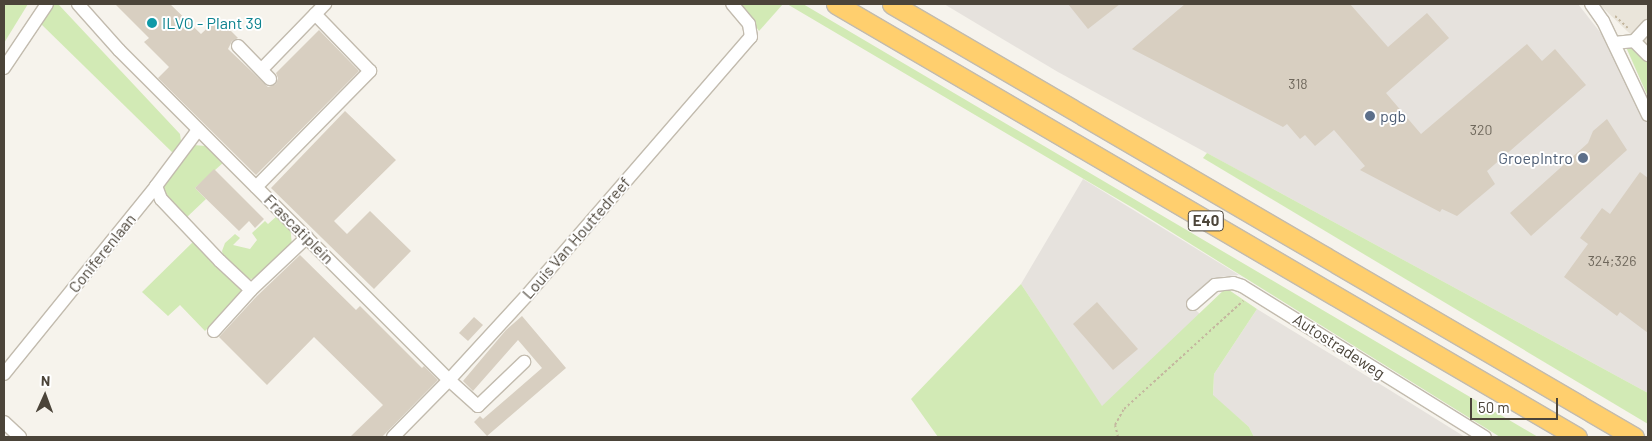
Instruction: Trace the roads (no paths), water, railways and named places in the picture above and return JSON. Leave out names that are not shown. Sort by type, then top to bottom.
[{"type":"highway","name":"E40","points":[[836,4],[1577,437]]},
{"type":"highway","name":"E40","points":[[892,4],[1634,437]]},
{"type":"street","points":[[4,68],[47,4]]},
{"type":"street","name":"Frascatiplein","points":[[78,4],[119,50],[198,130],[449,380],[478,406],[524,362]]},
{"type":"street","points":[[238,46],[266,74],[325,4]]},
{"type":"street","name":"Louis Van Houttedreef","points":[[393,437],[449,380],[751,37],[752,32],[742,13],[732,4]]},
{"type":"street","points":[[1591,4],[1614,43],[1648,115]]},
{"type":"street","points":[[256,187],[370,71],[316,14]]},
{"type":"street","points":[[1614,43],[1636,39],[1648,26]]},
{"type":"street","points":[[1636,39],[1648,55]]},
{"type":"street","name":"Coniferenlaan","points":[[4,374],[156,186],[198,130]]},
{"type":"street","points":[[156,186],[161,199],[220,261],[251,290]]},
{"type":"street","points":[[214,331],[251,290],[307,237]]},
{"type":"street","name":"Autostradeweg","points":[[1193,304],[1214,285],[1233,283],[1242,286],[1485,437]]},
{"type":"street","points":[[4,422],[20,437]]},
{"type":"place","name":"ILVO - Plant 39","points":[[152,23]]},
{"type":"place","name":"pgb","points":[[1370,116]]},
{"type":"place","name":"GroepIntro","points":[[1583,158]]}]
